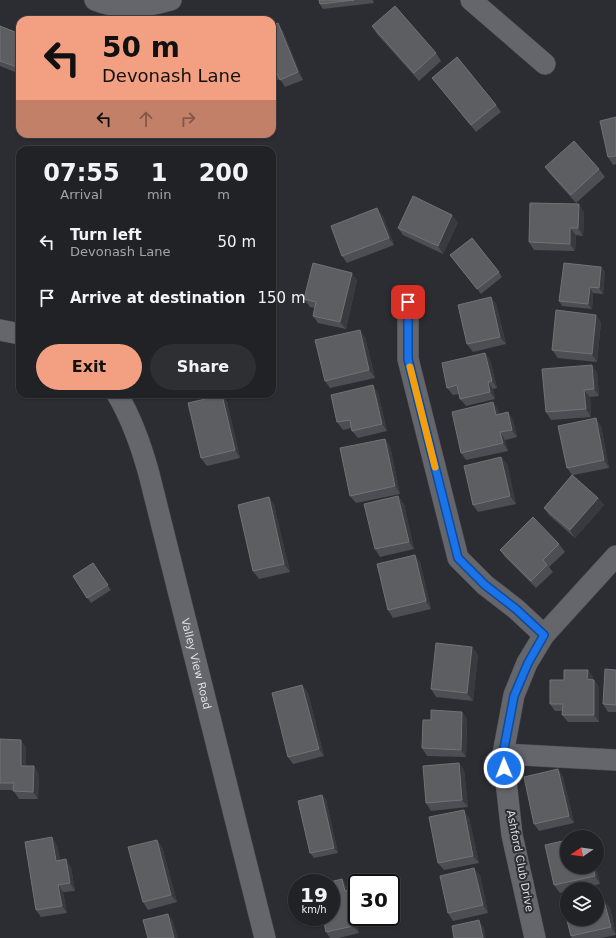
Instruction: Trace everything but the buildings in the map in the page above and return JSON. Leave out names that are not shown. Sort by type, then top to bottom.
[{"type":"street","points":[[95,0],[108,5],[152,6],[171,0]]},
{"type":"street","points":[[471,0],[545,64]]},
{"type":"street","points":[[408,302],[408,359],[458,558],[485,585],[516,609],[544,635]]},
{"type":"street","points":[[0,330],[16,333]]},
{"type":"street","name":"Valley View Road","points":[[119,398],[127,411],[141,446],[265,938]]},
{"type":"street","name":"Ashford Club Drive","points":[[535,938],[512,835],[503,754],[514,696],[528,663],[544,635],[616,556]]},
{"type":"street","points":[[503,754],[616,760]]},
{"type":"slow traffic","points":[[410,367],[435,467]]},
{"type":"route","points":[[408,302],[408,359],[458,558],[485,585],[516,609],[544,635],[528,663],[514,696],[503,754],[504,768]]}]
